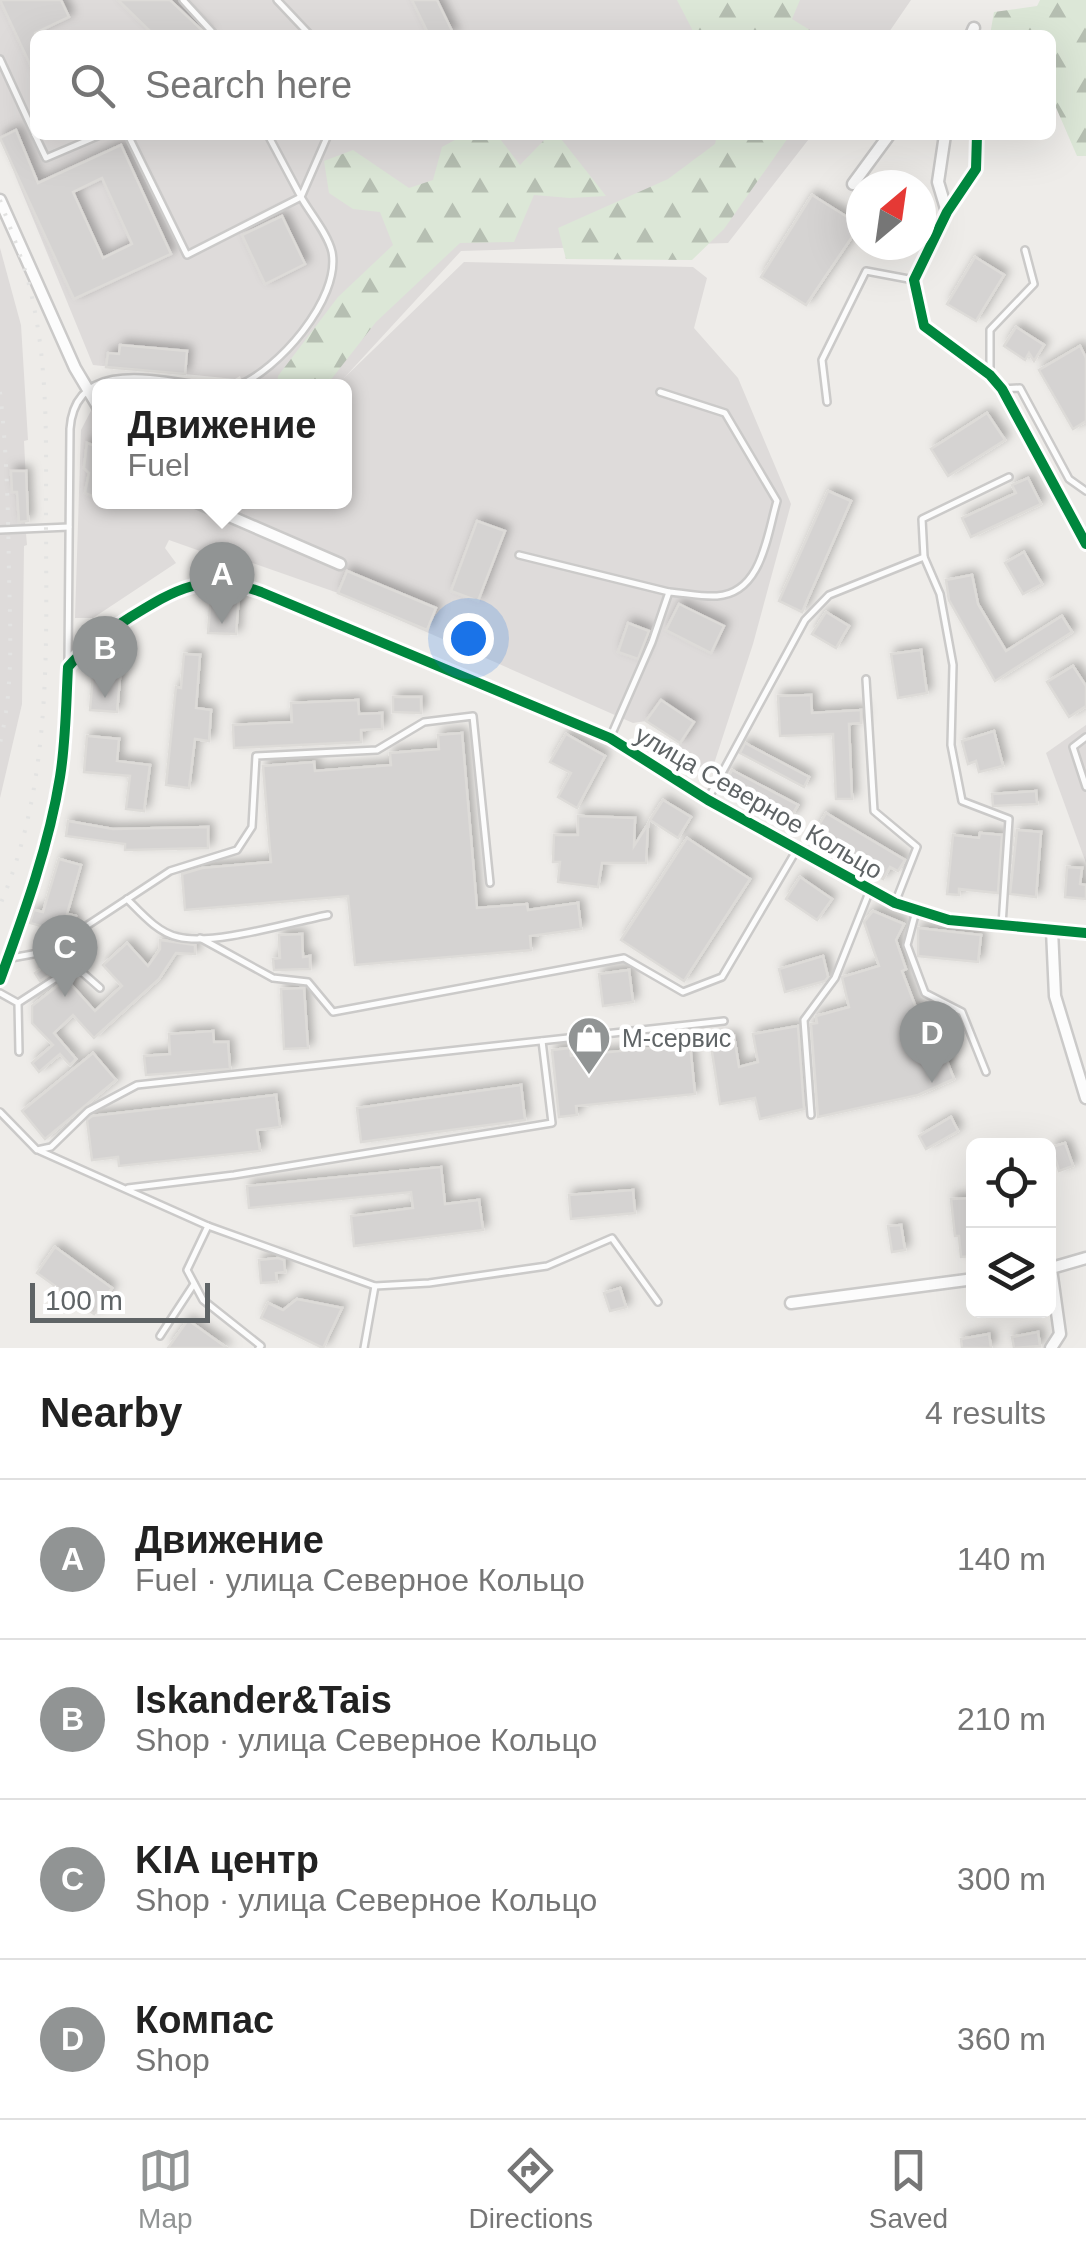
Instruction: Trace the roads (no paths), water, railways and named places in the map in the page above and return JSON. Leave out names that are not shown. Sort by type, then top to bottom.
[{"type":"street","points":[[863,170],[885,140]]},
{"type":"street","points":[[944,140],[938,182],[947,212]]},
{"type":"street","points":[[977,140],[976,169],[947,212],[914,280],[924,326],[990,375],[1002,389],[1086,544]]},
{"type":"street","points":[[0,200],[92,398]]},
{"type":"street","points":[[214,509],[340,564]]},
{"type":"street","name":"улица Северное Кольцо","points":[[68,667],[95,639],[169,594],[192,585],[230,583],[278,599],[610,738],[708,800],[895,903],[949,920],[1086,933]]},
{"type":"street","points":[[0,980],[28,902],[56,797],[64,749],[68,667]]},
{"type":"street","points":[[1052,930],[1055,996],[1086,1098]]},
{"type":"street","points":[[1056,1267],[1086,1258]]},
{"type":"street","points":[[791,1303],[966,1280]]},
{"type":"street","points":[[1051,1348],[1060,1334],[1056,1308]]},
{"type":"lane","points":[[183,0],[210,30]]},
{"type":"lane","points":[[277,0],[305,30]]},
{"type":"lane","points":[[0,59],[30,124]]},
{"type":"lane","points":[[37,140],[46,158],[88,140]]},
{"type":"lane","points":[[130,140],[187,255],[302,197],[326,140]]},
{"type":"lane","points":[[248,379],[266,368],[294,340],[319,307],[330,276],[332,252],[271,140]]},
{"type":"lane","points":[[990,375],[990,330],[1034,284],[1026,250]]},
{"type":"lane","points":[[827,402],[822,360],[866,271],[914,280]]},
{"type":"lane","points":[[111,379],[143,379]]},
{"type":"lane","points":[[1002,389],[1020,388],[1070,480],[1086,492]]},
{"type":"lane","points":[[68,667],[71,418],[92,389]]},
{"type":"lane","points":[[519,555],[669,592],[720,596],[743,586],[759,567],[777,501],[726,413],[660,392]]},
{"type":"lane","points":[[1002,925],[1009,819],[962,802],[951,746],[953,665],[940,594],[924,557],[922,519],[1008,477]]},
{"type":"lane","points":[[0,530],[69,527]]},
{"type":"lane","points":[[708,800],[805,620],[829,594],[924,557]]},
{"type":"lane","points":[[610,738],[669,592]]},
{"type":"lane","points":[[866,679],[874,811],[916,847],[895,903]]},
{"type":"lane","points":[[8,958],[32,954],[65,940],[170,871],[236,850],[252,827],[256,756],[377,750],[424,722],[473,716],[490,883]]},
{"type":"lane","points":[[1086,737],[1073,747],[1086,787]]},
{"type":"lane","points":[[200,938],[273,978],[308,982],[332,1012],[624,958],[682,992],[722,978],[796,850]]},
{"type":"lane","points":[[811,1115],[804,1020],[834,978],[870,890]]},
{"type":"lane","points":[[127,899],[173,936],[200,938],[328,914]]},
{"type":"lane","points":[[916,911],[907,945],[925,994],[962,1012],[986,1072]]},
{"type":"lane","points":[[18,1003],[75,966],[100,988]]},
{"type":"lane","points":[[0,993],[18,1003]]},
{"type":"lane","points":[[18,1003],[19,1052]]},
{"type":"lane","points":[[38,1150],[52,1148],[88,1112],[137,1085],[724,1020]]},
{"type":"lane","points":[[125,1188],[234,1175],[552,1122],[542,1041]]},
{"type":"lane","points":[[0,1112],[38,1150],[208,1226],[375,1286],[547,1266],[612,1238],[658,1302]]},
{"type":"lane","points":[[208,1226],[187,1270],[204,1300],[259,1348]]},
{"type":"lane","points":[[160,1336],[194,1284]]},
{"type":"lane","points":[[364,1348],[375,1286]]},
{"type":"railway","points":[[0,200],[30,289],[38,328],[46,434],[43,713],[30,811],[0,905]]},
{"type":"railway","points":[[0,392],[7,482],[10,637],[0,743]]},
{"type":"place","name":"Движение","points":[[222,624]]},
{"type":"place","name":"Iskander&Tais","points":[[105,698]]},
{"type":"place","name":"KIA центр","points":[[65,997]]},
{"type":"place","name":"М-сервис","points":[[589,1076]]},
{"type":"place","name":"Компас","points":[[932,1083]]}]
